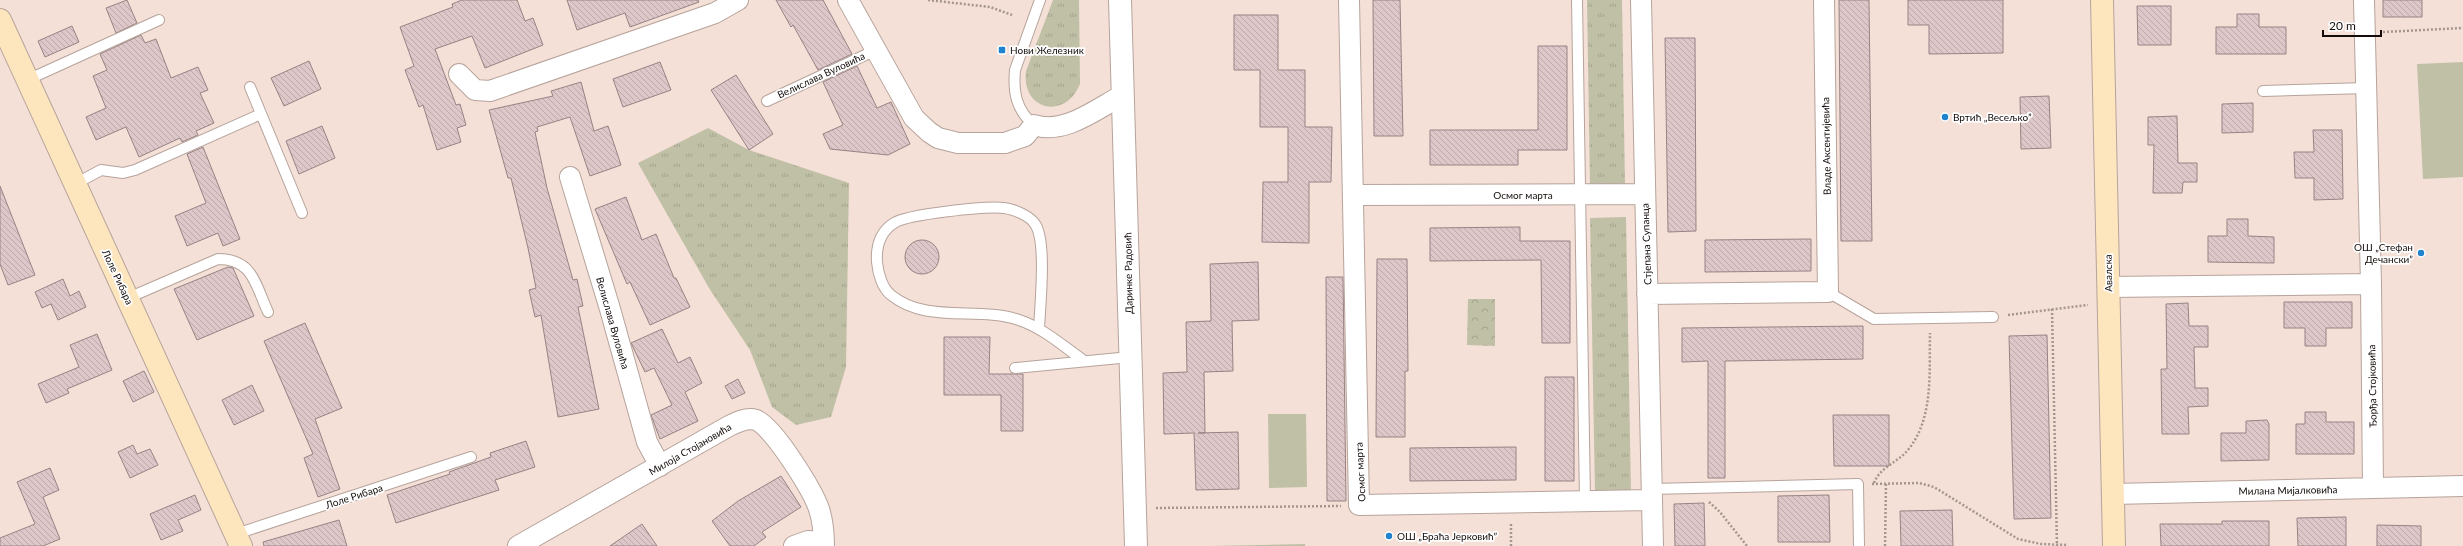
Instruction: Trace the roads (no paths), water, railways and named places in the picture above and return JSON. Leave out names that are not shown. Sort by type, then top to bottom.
[{"type":"main road","name":"Авалска","points":[[2102,0],[2114,546]]},
{"type":"main road","name":"Лоле Рибара","points":[[0,20],[238,540]]},
{"type":"street","points":[[459,74],[475,90],[490,91],[709,6],[738,0]]},
{"type":"street","name":"Велислава Вуловића","points":[[848,0],[914,118],[938,138],[958,143],[1005,143],[1025,136],[1034,125]]},
{"type":"street","name":"Даринке Радовић","points":[[1120,0],[1136,546]]},
{"type":"street","name":"Осмог марта","points":[[1349,0],[1359,505],[1585,501],[1651,494]]},
{"type":"street","name":"Стјепана Супанца","points":[[1641,0],[1652,546]]},
{"type":"street","name":"Владе Аксентијевића","points":[[1824,0],[1828,292]]},
{"type":"street","name":"Ђорђа Стојковића","points":[[2364,0],[2372,284],[2373,488]]},
{"type":"street","points":[[1034,125],[1046,129],[1059,128],[1123,95]]},
{"type":"street","name":"Велислава Вуловића","points":[[570,177],[610,310],[647,442],[660,466]]},
{"type":"street","name":"Осмог марта","points":[[1354,195],[1644,194]]},
{"type":"street","points":[[2108,287],[2372,284]]},
{"type":"street","points":[[1647,294],[1828,292]]},
{"type":"street","name":"Милоја Стојановића","points":[[518,546],[735,423],[750,419],[757,421],[769,429],[810,490],[820,510],[824,544]]},
{"type":"street","name":"Милана Мијалковића","points":[[2113,494],[2463,486]]},
{"type":"street","points":[[794,546],[808,541],[824,544]]},
{"type":"lane","points":[[1034,125],[1025,118],[1018,107],[1014,82],[1015,70],[1040,0]]},
{"type":"lane","points":[[1577,0],[1585,501]]},
{"type":"lane","points":[[28,80],[159,20]]},
{"type":"lane","name":"Велислава Вуловића","points":[[767,101],[876,50]]},
{"type":"lane","points":[[250,87],[302,213]]},
{"type":"lane","points":[[2263,92],[2367,88]]},
{"type":"lane","points":[[75,184],[101,170],[123,172],[135,170],[261,114]]},
{"type":"lane","points":[[1039,329],[1041,238],[1035,223],[1018,212],[1004,208],[990,208],[911,215],[894,223],[882,234],[877,249],[880,278],[889,294],[902,304],[922,310],[1018,320],[1039,329],[1083,360]]},
{"type":"lane","points":[[128,298],[218,259],[226,259],[234,260],[246,266],[268,312]]},
{"type":"lane","points":[[1828,292],[1874,319],[1993,317]]},
{"type":"lane","points":[[1016,368],[1083,360],[1130,357]]},
{"type":"lane","name":"Лоле Рибара","points":[[238,540],[471,457]]},
{"type":"lane","points":[[1651,494],[1694,488],[1858,484],[1859,546]]},
{"type":"place","name":"Нови Железник","points":[[1002,50]]},
{"type":"place","name":"Вртић „Весељко”","points":[[1945,117]]},
{"type":"place","name":"ОШ „Стефан Дечански”","points":[[2421,253]]},
{"type":"place","name":"ОШ „Браћа Јерковић”","points":[[1389,536]]}]
